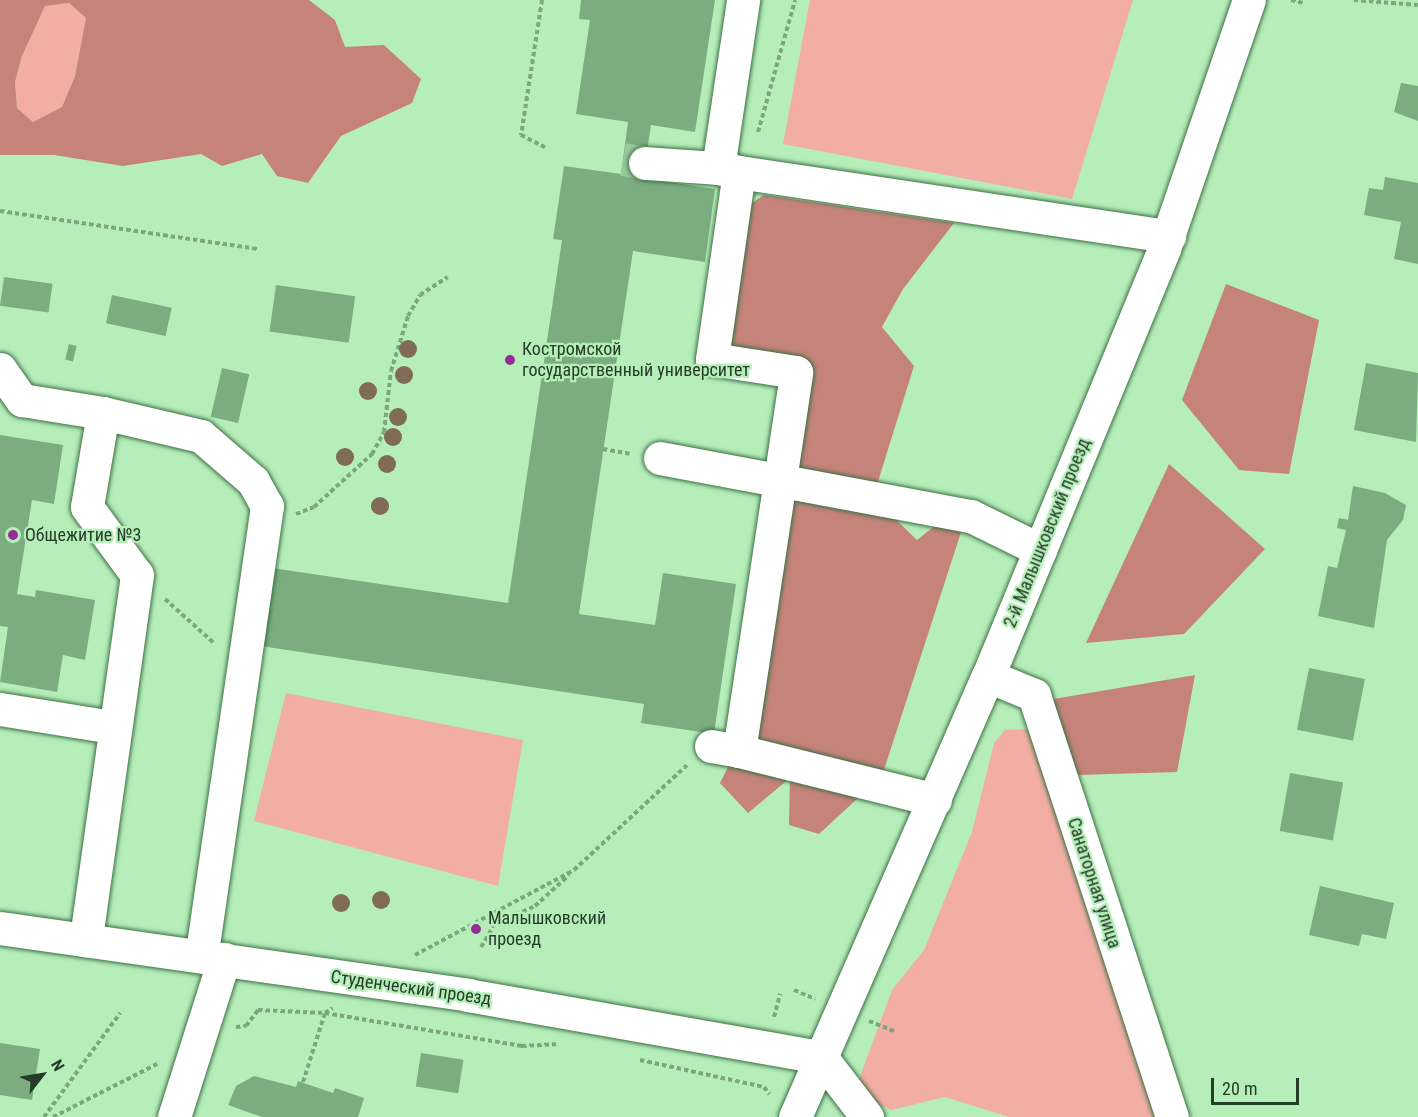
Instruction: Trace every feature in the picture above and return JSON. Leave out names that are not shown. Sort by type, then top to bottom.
[{"type":"street","points":[[743,0],[737,161],[712,359],[796,372],[780,481],[725,749],[935,800]]},
{"type":"street","name":"2-й Малышковский проезд","points":[[782,1108],[821,1058],[988,676],[1169,236],[1249,0]]},
{"type":"street","points":[[645,163],[737,161],[1169,236]]},
{"type":"street","points":[[0,369],[22,400],[103,413],[201,436],[253,481],[267,506],[243,668],[212,958],[201,1029],[174,1117]]},
{"type":"street","points":[[86,940],[112,727],[137,575],[87,507],[103,413]]},
{"type":"street","points":[[660,458],[971,516],[1040,550]]},
{"type":"street","name":"Санаторная улица","points":[[988,676],[1034,695],[1172,1117]]},
{"type":"street","points":[[0,709],[112,727]]},
{"type":"street","name":"Студенческий проезд","points":[[0,928],[372,983],[821,1058]]},
{"type":"street","points":[[821,1058],[867,1117]]},
{"type":"path","points":[[542,0],[520,135],[547,148]]},
{"type":"path","points":[[737,161],[795,0]]},
{"type":"path","points":[[1290,0],[1303,3]]},
{"type":"path","points":[[1354,0],[1418,5]]},
{"type":"path","points":[[0,211],[258,249]]},
{"type":"path","points":[[263,528],[314,507],[372,454],[384,432],[391,371],[408,316],[420,294],[448,277]]},
{"type":"path","points":[[137,575],[243,668]]},
{"type":"path","points":[[481,947],[495,924],[535,906],[574,870],[725,749]]},
{"type":"path","points":[[303,1082],[325,1013],[434,944],[574,870]]},
{"type":"path","points":[[53,1117],[167,1058],[201,1029],[246,1026],[258,1010],[325,1013],[522,1046],[567,1044]]},
{"type":"path","points":[[44,1117],[120,1013]]},
{"type":"path","points":[[635,1058],[764,1087],[782,1108]]},
{"type":"shaded area","points":[[0,0],[309,0],[335,20],[345,47],[384,45],[421,79],[412,103],[341,136],[308,183],[277,176],[262,154],[222,166],[201,154],[123,166],[54,155],[0,155]],"holes":[[[69,3],[86,18],[75,76],[62,107],[33,122],[17,108],[15,82],[22,56],[45,6]]]},
{"type":"shaded area","points":[[810,0],[1133,0],[1072,199],[783,144]]},
{"type":"shaded area","points":[[69,3],[86,18],[75,76],[62,107],[33,122],[17,108],[15,82],[22,56],[45,6]]},
{"type":"shaded area","points":[[764,195],[954,223],[903,289],[882,327],[914,366],[876,488],[886,510],[917,540],[951,513],[964,523],[882,776],[819,834],[789,825],[790,778],[748,813],[720,783],[730,763],[801,371],[719,354],[742,210]]},
{"type":"shaded area","points":[[1226,284],[1319,320],[1289,474],[1239,470],[1182,400]]},
{"type":"shaded area","points":[[1169,464],[1265,549],[1184,634],[1086,643]]},
{"type":"shaded area","points":[[1195,675],[1177,772],[1078,775],[1048,700]]},
{"type":"shaded area","points":[[286,693],[523,740],[498,886],[254,821]]},
{"type":"shaded area","points":[[1026,729],[1032,735],[1160,1117],[1009,1117],[945,1097],[891,1110],[873,1101],[858,1082],[892,990],[924,950],[972,832],[994,743],[1005,730]]},
{"type":"building","points":[[581,0],[715,0],[695,132],[651,125],[643,178],[715,189],[705,262],[633,251],[579,614],[655,625],[663,573],[736,584],[714,734],[641,723],[644,704],[261,646],[272,568],[508,603],[562,240],[553,239],[564,166],[621,174],[628,122],[576,114],[590,20],[579,19]]},
{"type":"building","points":[[1401,83],[1418,86],[1418,121],[1394,112]]},
{"type":"building","points":[[1385,177],[1418,183],[1418,264],[1394,259],[1401,222],[1364,215],[1369,188],[1383,190]]},
{"type":"building","points":[[4,277],[53,284],[48,313],[0,306]]},
{"type":"building","points":[[276,285],[355,296],[349,343],[269,332]]},
{"type":"building","points":[[112,295],[172,308],[166,336],[106,323]]},
{"type":"building","points":[[69,344],[77,346],[73,361],[65,360]]},
{"type":"building","points":[[1366,363],[1418,373],[1416,442],[1354,430]]},
{"type":"building","points":[[222,368],[249,374],[238,423],[211,417]]},
{"type":"building","name":"Общежитие №3","points":[[0,435],[63,445],[54,504],[32,500],[17,594],[35,597],[36,590],[95,600],[85,660],[63,655],[57,692],[0,682],[8,627],[0,626]]},
{"type":"building","points":[[1353,486],[1385,493],[1406,505],[1403,520],[1387,540],[1374,628],[1318,616],[1328,566],[1337,568],[1346,530],[1337,528],[1339,518],[1348,520]]},
{"type":"building","points":[[1309,668],[1365,679],[1353,741],[1297,730]]},
{"type":"building","points":[[1290,773],[1343,782],[1333,840],[1280,831]]},
{"type":"building","points":[[1320,886],[1394,903],[1386,939],[1362,934],[1359,946],[1309,935]]},
{"type":"building","points":[[0,1043],[40,1049],[32,1100],[0,1095]]},
{"type":"building","points":[[421,1053],[463,1060],[458,1093],[416,1087]]},
{"type":"building","points":[[254,1076],[296,1087],[298,1081],[333,1093],[335,1088],[364,1098],[358,1117],[262,1117],[228,1105],[236,1086]]},
{"type":"tunnel","points":[[623,159],[645,163]]},
{"type":"place","name":"Костромской государственный университет","points":[[510,360]]},
{"type":"place","name":"Общежитие №3","points":[[13,535]]},
{"type":"place","name":"Малышковский проезд","points":[[476,929]]}]
